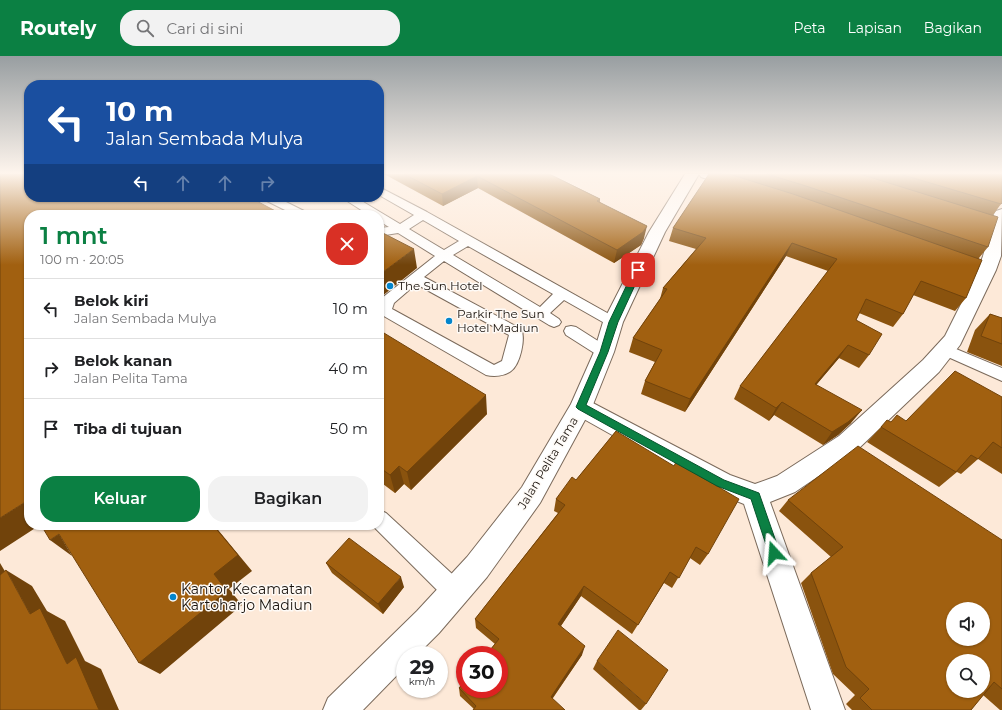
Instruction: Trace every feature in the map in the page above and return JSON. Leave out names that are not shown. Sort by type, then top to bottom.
[{"type":"street","name":"Jalan Pelita Tama","points":[[340,710],[428,622],[455,592],[477,567],[531,495],[581,407],[604,352],[613,322],[650,228],[668,205]]},
{"type":"street","points":[[581,407],[721,483],[755,496],[786,484],[858,450],[953,340],[988,263],[995,220]]},
{"type":"street","points":[[755,496],[828,710]]},
{"type":"lane","points":[[282,205],[294,210]]},
{"type":"lane","points":[[359,205],[368,210]]},
{"type":"lane","points":[[406,205],[613,322]]},
{"type":"lane","points":[[384,231],[400,229],[423,214]]},
{"type":"lane","points":[[384,220],[554,322]]},
{"type":"lane","points":[[416,278],[516,333],[517,339],[508,365],[502,369],[492,371],[387,312],[386,309],[387,301],[444,255],[469,240]]},
{"type":"lane","points":[[541,314],[563,293]]},
{"type":"lane","points":[[571,331],[604,352]]},
{"type":"lane","points":[[944,349],[1002,375]]},
{"type":"lane","points":[[384,524],[455,592]]},
{"type":"building","points":[[0,205],[263,205],[274,210],[24,210],[24,503],[0,518]]},
{"type":"building","points":[[531,205],[604,205],[647,226],[643,232],[617,250]]},
{"type":"building","points":[[689,205],[823,205],[982,260],[966,298],[921,281],[903,314],[866,299],[856,320],[882,334],[869,355],[848,345],[815,384],[862,410],[848,422],[832,432],[782,402],[776,408],[740,386],[837,259],[792,243],[690,399],[645,381],[662,350],[633,338],[667,289],[663,288],[706,238],[673,228]]},
{"type":"building","points":[[861,205],[958,205],[998,217],[988,247]]},
{"type":"building","points":[[384,234],[414,249],[384,271]]},
{"type":"building","points":[[990,314],[1002,318],[1002,344],[981,336]]},
{"type":"building","points":[[384,333],[486,395],[407,472],[399,466],[390,475],[384,471]]},
{"type":"building","points":[[955,371],[1002,397],[1002,448],[993,442],[978,459],[971,455],[956,472],[881,427],[887,420],[891,422],[897,415],[906,421]]},
{"type":"building","points":[[616,431],[674,466],[676,462],[739,499],[708,554],[696,547],[679,578],[670,572],[638,625],[584,586],[558,624],[585,646],[551,697],[565,710],[473,710],[476,706],[468,698],[508,698],[508,646],[493,646],[499,639],[475,619],[565,505],[556,499],[572,477],[576,480]]},
{"type":"building","points":[[858,446],[1002,540],[1002,689],[994,682],[990,687],[990,654],[946,654],[946,698],[981,698],[971,710],[872,710],[860,698],[869,689],[846,667],[811,573],[843,547],[788,500]]},
{"type":"building","name":"Kantor Kecamatan Kartoharjo Madiun","points":[[44,530],[217,530],[238,555],[214,574],[227,591],[139,663],[59,534],[50,540]]},
{"type":"building","points":[[349,538],[401,577],[378,604],[326,563]]},
{"type":"building","points":[[6,570],[30,614],[40,608],[67,664],[76,657],[99,710],[0,710],[0,575]]},
{"type":"building","points":[[618,630],[668,670],[646,704],[597,661]]},
{"type":"place","name":"The Sun Hotel","points":[[390,286]]},
{"type":"place","name":"Parkir The Sun Hotel Madiun","points":[[449,321]]},
{"type":"place","name":"Kantor Kecamatan Kartoharjo Madiun","points":[[173,597]]},
{"type":"route","points":[[638,270],[613,322],[604,352],[581,407],[721,483],[755,496],[774,553]]}]
